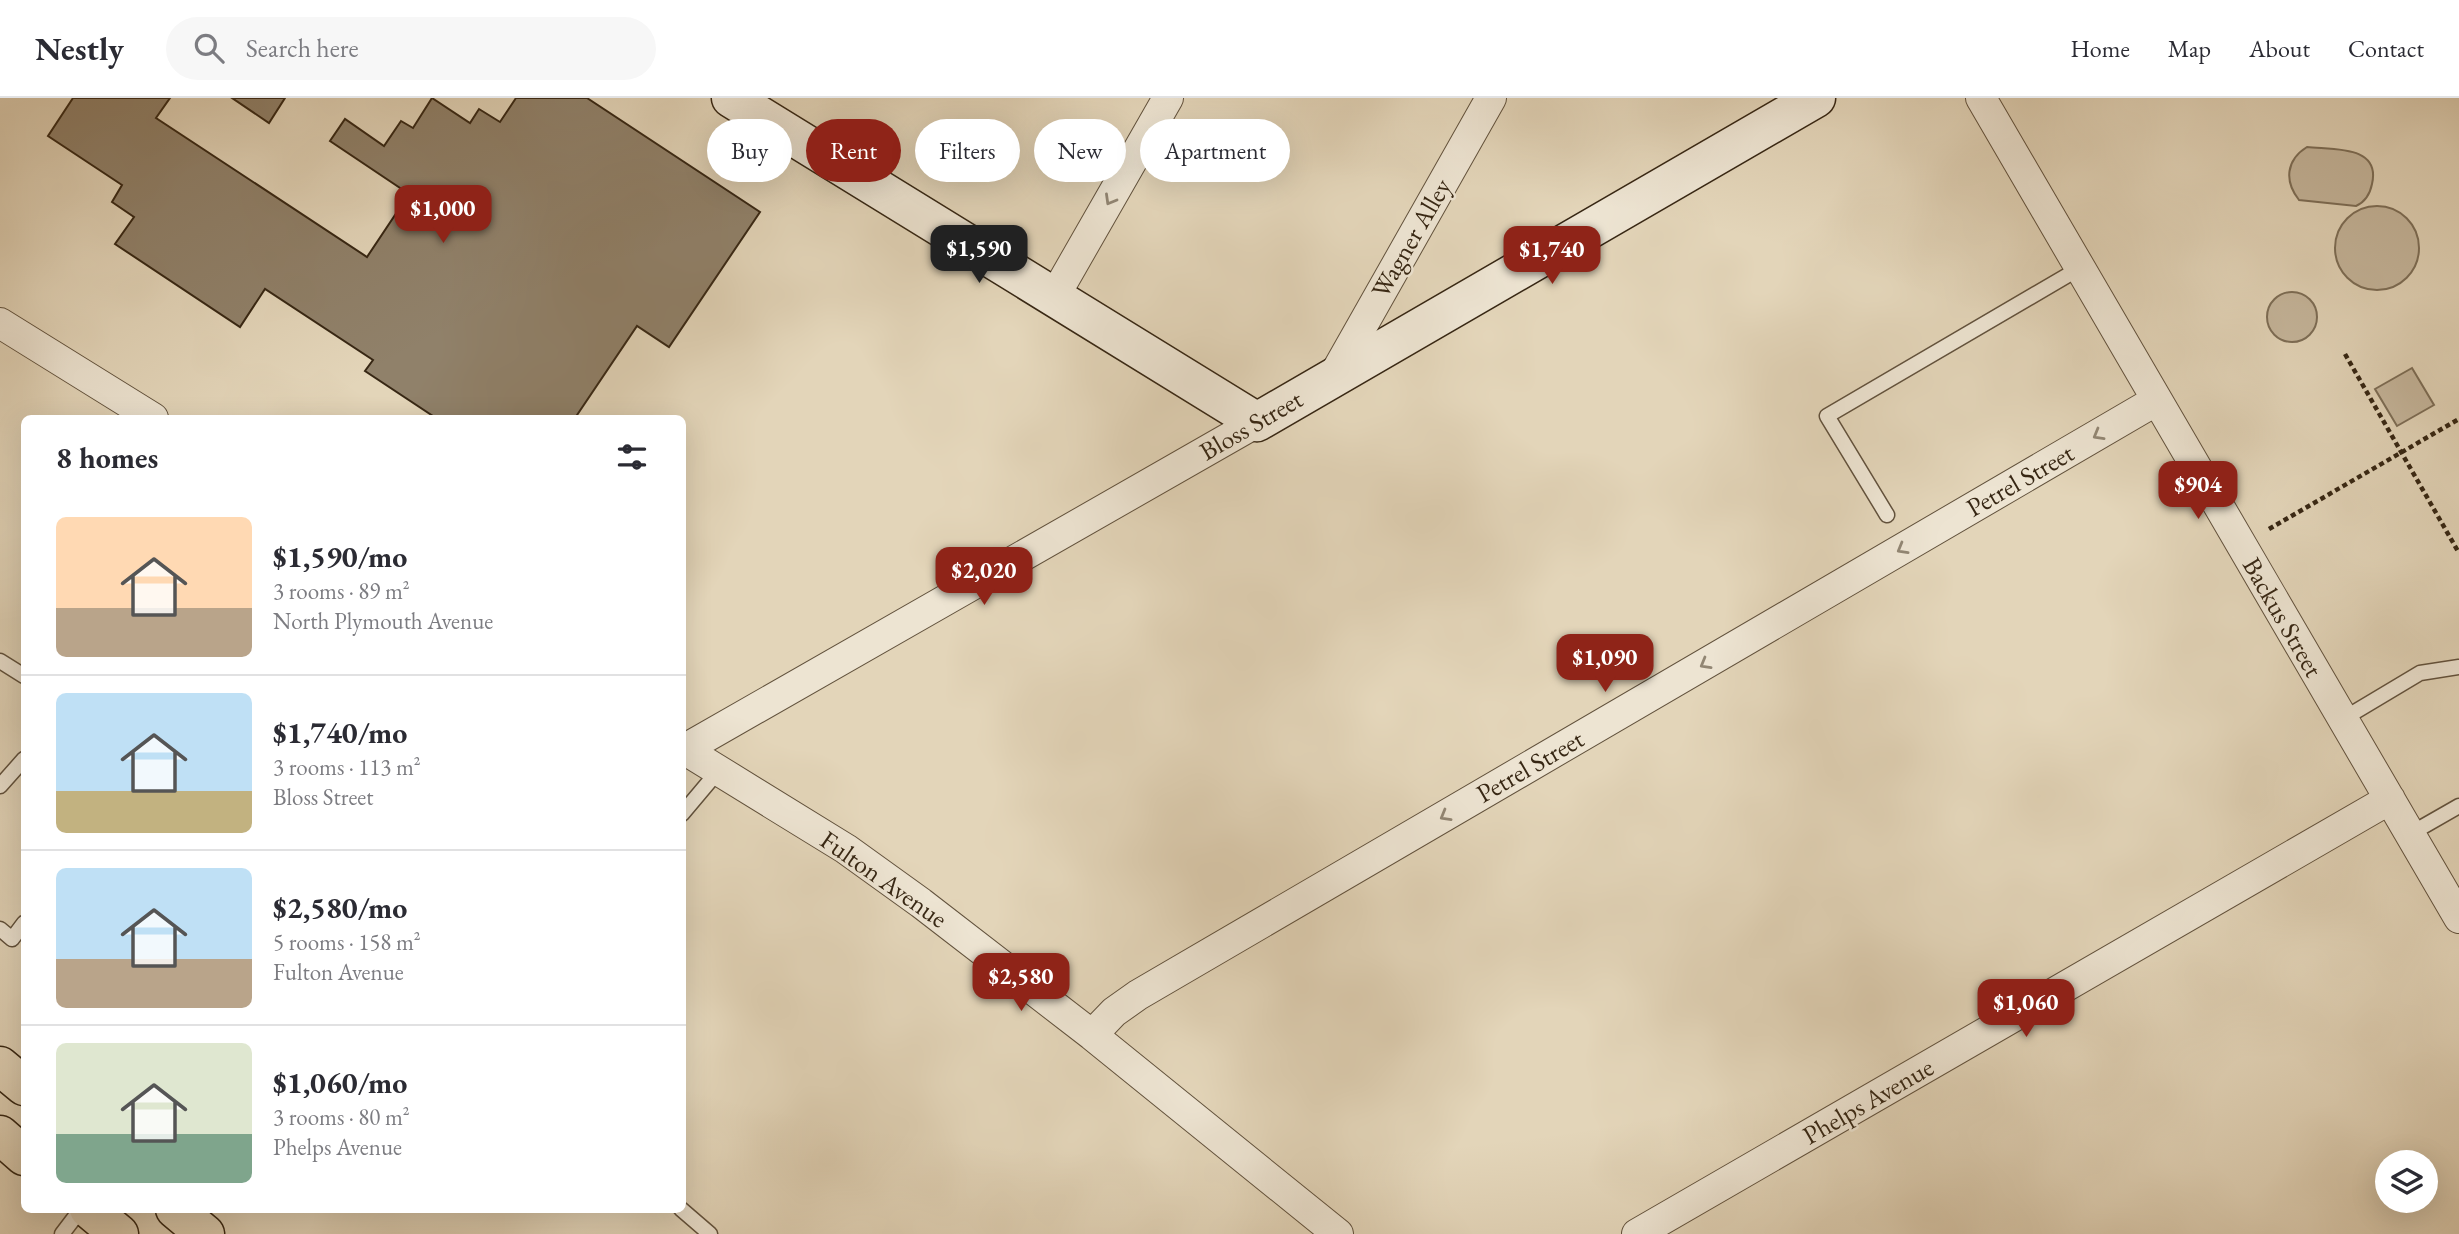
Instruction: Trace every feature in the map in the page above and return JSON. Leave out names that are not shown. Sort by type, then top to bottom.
[{"type":"main road","points":[[0,1066],[21,1084]]},
{"type":"main road","points":[[0,1135],[21,1153]]},
{"type":"main road","points":[[94,1213],[120,1234]]},
{"type":"main road","points":[[180,1213],[205,1234]]},
{"type":"street","points":[[731,98],[1257,422]]},
{"type":"street","points":[[1054,297],[1168,98]]},
{"type":"street","name":"Wagner Alley","points":[[1332,379],[1492,98]]},
{"type":"street","name":"Bloss Street","points":[[686,747],[1332,379],[1816,98]]},
{"type":"street","name":"Backus Street","points":[[1981,98],[2459,918]]},
{"type":"street","points":[[0,323],[148,415]]},
{"type":"street","name":"Petrel Street","points":[[1092,1035],[1102,1023],[1138,995],[2157,400]]},
{"type":"street","name":"Fulton Avenue","points":[[686,749],[846,849],[921,903],[1092,1035],[1338,1234]]},
{"type":"street","name":"Phelps Avenue","points":[[1637,1234],[2390,799]]},
{"type":"lane","points":[[1886,515],[1827,416],[2080,268]]},
{"type":"lane","points":[[0,661],[21,674]]},
{"type":"lane","points":[[2343,719],[2420,673],[2459,667]]},
{"type":"lane","points":[[0,786],[21,762]]},
{"type":"lane","points":[[686,809],[719,770]]},
{"type":"lane","points":[[2410,834],[2459,806]]},
{"type":"lane","points":[[0,929],[12,939],[21,927]]},
{"type":"lane","points":[[62,1234],[78,1213]]},
{"type":"lane","points":[[686,1213],[710,1234]]},
{"type":"path","points":[[2345,354],[2459,553]]},
{"type":"path","points":[[2241,545],[2459,419]]},
{"type":"shaded area","points":[[2307,147],[2353,152],[2369,162],[2373,171],[2372,184],[2364,200],[2356,206],[2299,200],[2289,178],[2291,164]]},
{"type":"shaded area","points":[[2369,206],[2385,206],[2401,213],[2412,224],[2419,240],[2416,264],[2407,278],[2385,290],[2369,290],[2353,283],[2342,272],[2335,256],[2335,240],[2342,224],[2353,213]]},
{"type":"shaded area","points":[[2292,292],[2310,299],[2317,317],[2310,335],[2292,342],[2274,335],[2267,317],[2274,299]]},
{"type":"shaded area","points":[[2412,368],[2434,405],[2397,426],[2375,389]]},
{"type":"building","points":[[73,98],[170,98],[156,118],[367,257],[409,194],[330,141],[345,119],[384,146],[401,121],[413,128],[432,98],[470,123],[479,109],[500,122],[516,98],[587,98],[707,177],[707,182],[714,182],[760,212],[669,347],[637,326],[577,415],[431,415],[365,371],[373,360],[265,289],[240,327],[115,244],[134,217],[112,202],[122,185],[48,136]]},
{"type":"building","points":[[232,98],[285,98],[269,123]]}]
